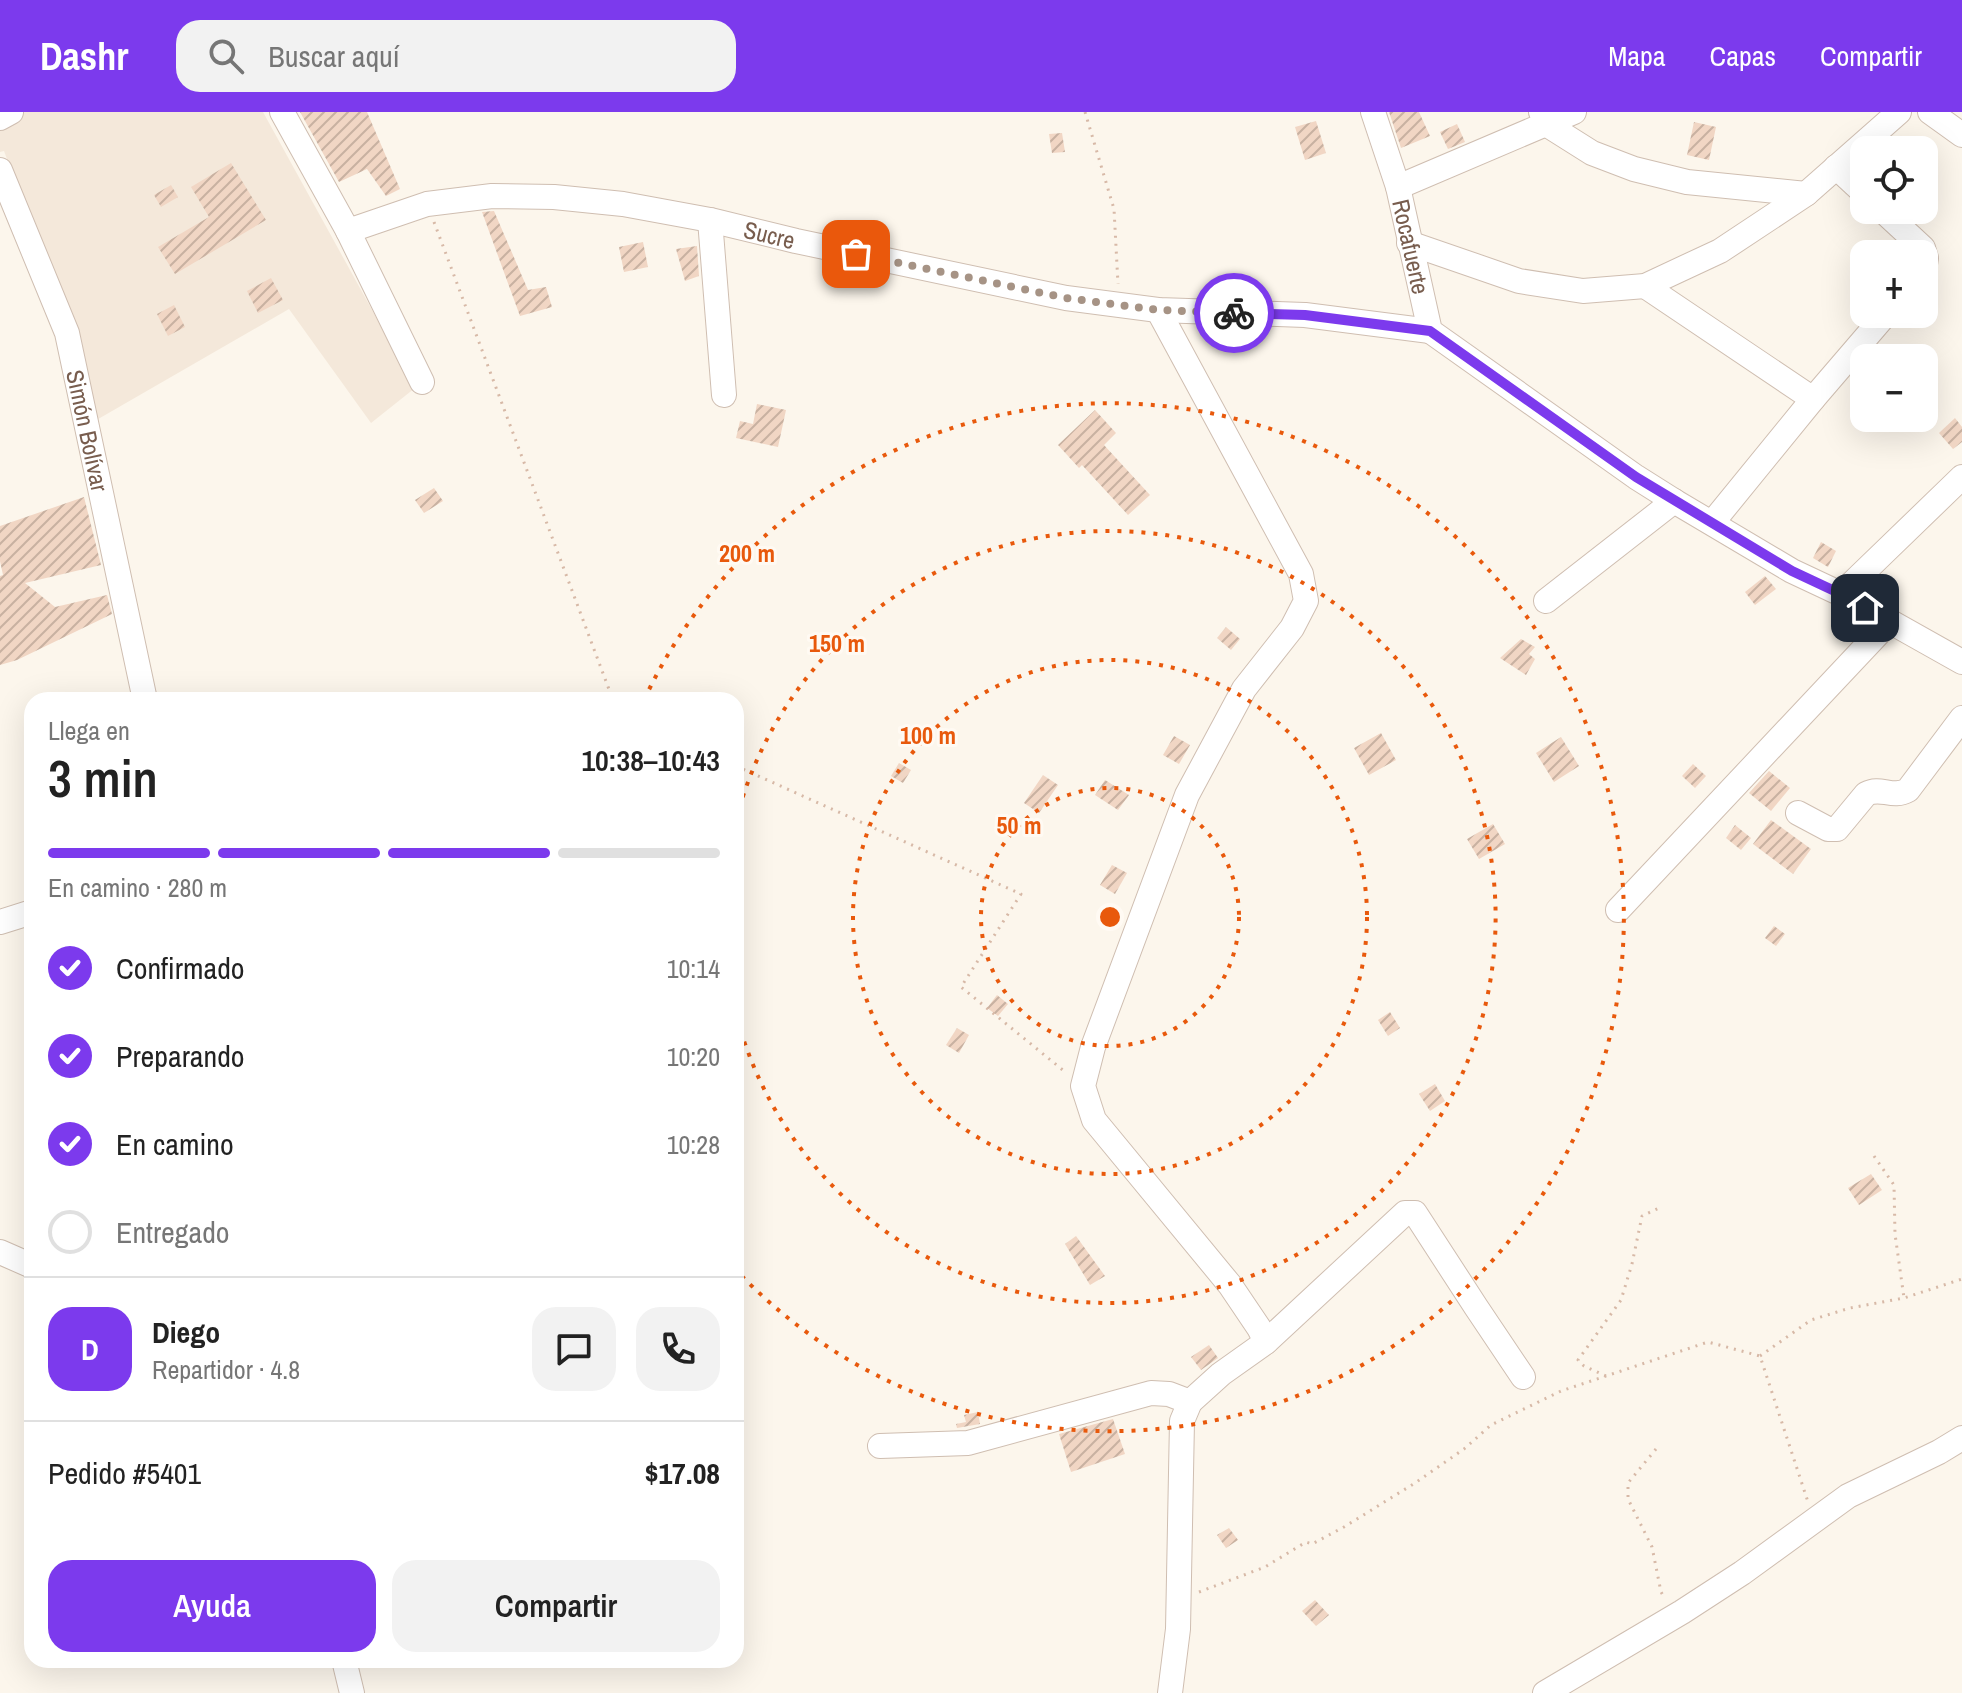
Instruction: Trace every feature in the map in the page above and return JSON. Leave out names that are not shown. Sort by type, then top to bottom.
[{"type":"street","points":[[0,118],[11,112]]},
{"type":"street","points":[[282,112],[348,231],[422,382]]},
{"type":"street","name":"Rocafuerte","points":[[1373,112],[1398,187],[1430,331]]},
{"type":"street","points":[[1398,187],[1543,118],[1574,112]]},
{"type":"street","points":[[1409,243],[1519,281],[1583,291],[1645,286],[1720,251],[1806,194],[1899,112]]},
{"type":"street","points":[[1930,112],[1962,135]]},
{"type":"street","points":[[1543,118],[1592,153],[1634,169],[1687,182],[1806,194]]},
{"type":"street","points":[[1836,167],[1850,180]]},
{"type":"street","name":"Simón Bolívar","points":[[0,170],[67,333],[143,692]]},
{"type":"street","name":"Sucre","points":[[348,231],[427,204],[492,196],[554,197],[623,204],[710,220],[1066,298],[1158,310],[1305,315],[1430,331]]},
{"type":"street","points":[[710,220],[724,395]]},
{"type":"street","points":[[1897,224],[1914,240]]},
{"type":"street","points":[[1645,286],[1813,399]]},
{"type":"street","points":[[1158,310],[1301,574],[1306,601],[1292,628],[1244,689],[1187,795],[1093,1047],[1083,1086],[1094,1120],[1230,1285],[1266,1342]]},
{"type":"street","points":[[1712,523],[1874,328]]},
{"type":"street","points":[[1430,331],[1674,501],[1792,571],[1841,594],[1962,662]]},
{"type":"street","points":[[1841,594],[1962,477]]},
{"type":"street","points":[[1546,601],[1674,501]]},
{"type":"street","points":[[1618,910],[1889,622]]},
{"type":"street","points":[[1798,813],[1828,829],[1837,829],[1866,794],[1872,791],[1894,795],[1908,790],[1962,718]]},
{"type":"street","points":[[0,922],[24,914]]},
{"type":"street","points":[[1170,1693],[1178,1629],[1182,1421],[1190,1402],[1221,1374],[1266,1342],[1405,1213],[1415,1213],[1523,1377]]},
{"type":"street","points":[[0,1252],[24,1262]]},
{"type":"street","points":[[880,1446],[968,1443],[1151,1393],[1169,1394],[1190,1402]]},
{"type":"street","points":[[1545,1693],[1676,1616],[1742,1573],[1848,1496],[1962,1438]]},
{"type":"street","points":[[346,1668],[352,1693]]},
{"type":"path","points":[[1085,112],[1114,209],[1119,305]]},
{"type":"path","points":[[427,204],[610,692]]},
{"type":"path","points":[[744,770],[1021,894],[961,987],[1083,1086]]},
{"type":"path","points":[[1874,1156],[1894,1185],[1895,1234],[1904,1298]]},
{"type":"path","points":[[1606,1376],[1578,1360],[1621,1300],[1642,1216],[1659,1208]]},
{"type":"path","points":[[1760,1356],[1811,1320],[1850,1308],[1904,1298],[1962,1279]]},
{"type":"path","points":[[1178,1601],[1265,1567],[1306,1542],[1312,1544],[1333,1533],[1415,1483],[1464,1449],[1491,1425],[1561,1391],[1708,1342],[1760,1356]]},
{"type":"path","points":[[1760,1356],[1815,1521]]},
{"type":"path","points":[[1656,1449],[1628,1483],[1628,1499],[1652,1547],[1661,1592],[1676,1616]]},
{"type":"shaded area","points":[[0,112],[263,112],[415,388],[371,423],[289,309],[93,422],[71,332],[4,151],[0,152]]},
{"type":"building","points":[[300,112],[367,112],[400,189],[386,196],[367,169],[339,182]]},
{"type":"building","points":[[1389,112],[1419,112],[1430,136],[1401,148]]},
{"type":"building","points":[[1316,121],[1326,153],[1305,160],[1295,127]]},
{"type":"building","points":[[1694,122],[1716,127],[1709,160],[1687,155]]},
{"type":"building","points":[[1457,124],[1465,142],[1448,149],[1440,132]]},
{"type":"building","points":[[1062,133],[1065,152],[1052,153],[1049,134]]},
{"type":"building","points":[[231,163],[266,220],[175,274],[158,247],[209,217],[191,187]]},
{"type":"building","points":[[171,185],[178,197],[161,207],[154,195]]},
{"type":"building","points":[[494,211],[528,290],[546,287],[552,307],[520,316],[482,212]]},
{"type":"building","points":[[643,242],[648,267],[624,272],[619,247]]},
{"type":"building","points":[[697,246],[699,276],[685,281],[676,249]]},
{"type":"building","points":[[271,278],[283,300],[258,313],[247,291]]},
{"type":"building","points":[[174,305],[185,327],[168,336],[157,314]]},
{"type":"building","points":[[757,404],[786,410],[778,447],[736,438],[740,421],[753,424]]},
{"type":"building","points":[[1095,410],[1116,433],[1104,445],[1150,495],[1128,515],[1082,465],[1079,468],[1058,445]]},
{"type":"building","points":[[1955,418],[1962,427],[1962,442],[1953,449],[1939,433]]},
{"type":"building","points":[[434,488],[443,501],[424,513],[415,500]]},
{"type":"building","points":[[84,497],[101,565],[25,583],[55,607],[107,595],[112,614],[17,660],[0,665],[0,576],[3,575],[0,526]]},
{"type":"building","points":[[1821,542],[1836,551],[1828,567],[1813,558]]},
{"type":"building","points":[[1765,576],[1776,589],[1755,605],[1745,592]]},
{"type":"building","points":[[1226,627],[1240,639],[1231,650],[1217,638]]},
{"type":"building","points":[[1521,639],[1535,647],[1529,654],[1535,659],[1526,675],[1500,658]]},
{"type":"building","points":[[1381,733],[1396,760],[1369,775],[1354,748]]},
{"type":"building","points":[[1174,736],[1190,745],[1179,764],[1163,755]]},
{"type":"building","points":[[1561,737],[1579,766],[1554,782],[1536,753]]},
{"type":"building","points":[[899,763],[911,770],[903,783],[891,776]]},
{"type":"building","points":[[1693,764],[1706,776],[1695,788],[1682,776]]},
{"type":"building","points":[[1769,771],[1790,788],[1771,811],[1749,793]]},
{"type":"building","points":[[1043,775],[1058,785],[1039,813],[1024,803]]},
{"type":"building","points":[[1105,780],[1129,795],[1118,810],[1095,795]]},
{"type":"building","points":[[1771,820],[1811,849],[1793,874],[1753,844]]},
{"type":"building","points":[[1493,824],[1505,844],[1479,859],[1467,839]]},
{"type":"building","points":[[1735,825],[1751,838],[1741,850],[1726,838]]},
{"type":"building","points":[[1112,865],[1127,873],[1115,894],[1100,885]]},
{"type":"building","points":[[1774,926],[1785,934],[1776,946],[1765,938]]},
{"type":"building","points":[[997,995],[1008,1004],[998,1016],[987,1008]]},
{"type":"building","points":[[1390,1012],[1400,1028],[1388,1036],[1378,1020]]},
{"type":"building","points":[[957,1028],[969,1035],[959,1053],[946,1045]]},
{"type":"building","points":[[1435,1084],[1445,1101],[1430,1111],[1419,1094]]},
{"type":"building","points":[[1871,1174],[1882,1190],[1859,1205],[1848,1188]]},
{"type":"building","points":[[1076,1236],[1105,1276],[1090,1285],[1065,1244]]},
{"type":"building","points":[[1209,1345],[1218,1358],[1201,1370],[1191,1357]]},
{"type":"building","points":[[978,1412],[980,1424],[957,1428],[956,1424],[966,1422],[964,1415]]},
{"type":"building","points":[[1113,1419],[1125,1454],[1071,1472],[1059,1434]]},
{"type":"building","points":[[1229,1528],[1238,1540],[1226,1548],[1217,1535]]},
{"type":"building","points":[[1315,1600],[1329,1615],[1316,1626],[1302,1611]]},
{"type":"way so far","points":[[856,254],[1066,298],[1158,310],[1234,313]]},
{"type":"route","points":[[1234,313],[1305,315],[1430,331],[1636,477],[1792,571],[1865,608]]}]
